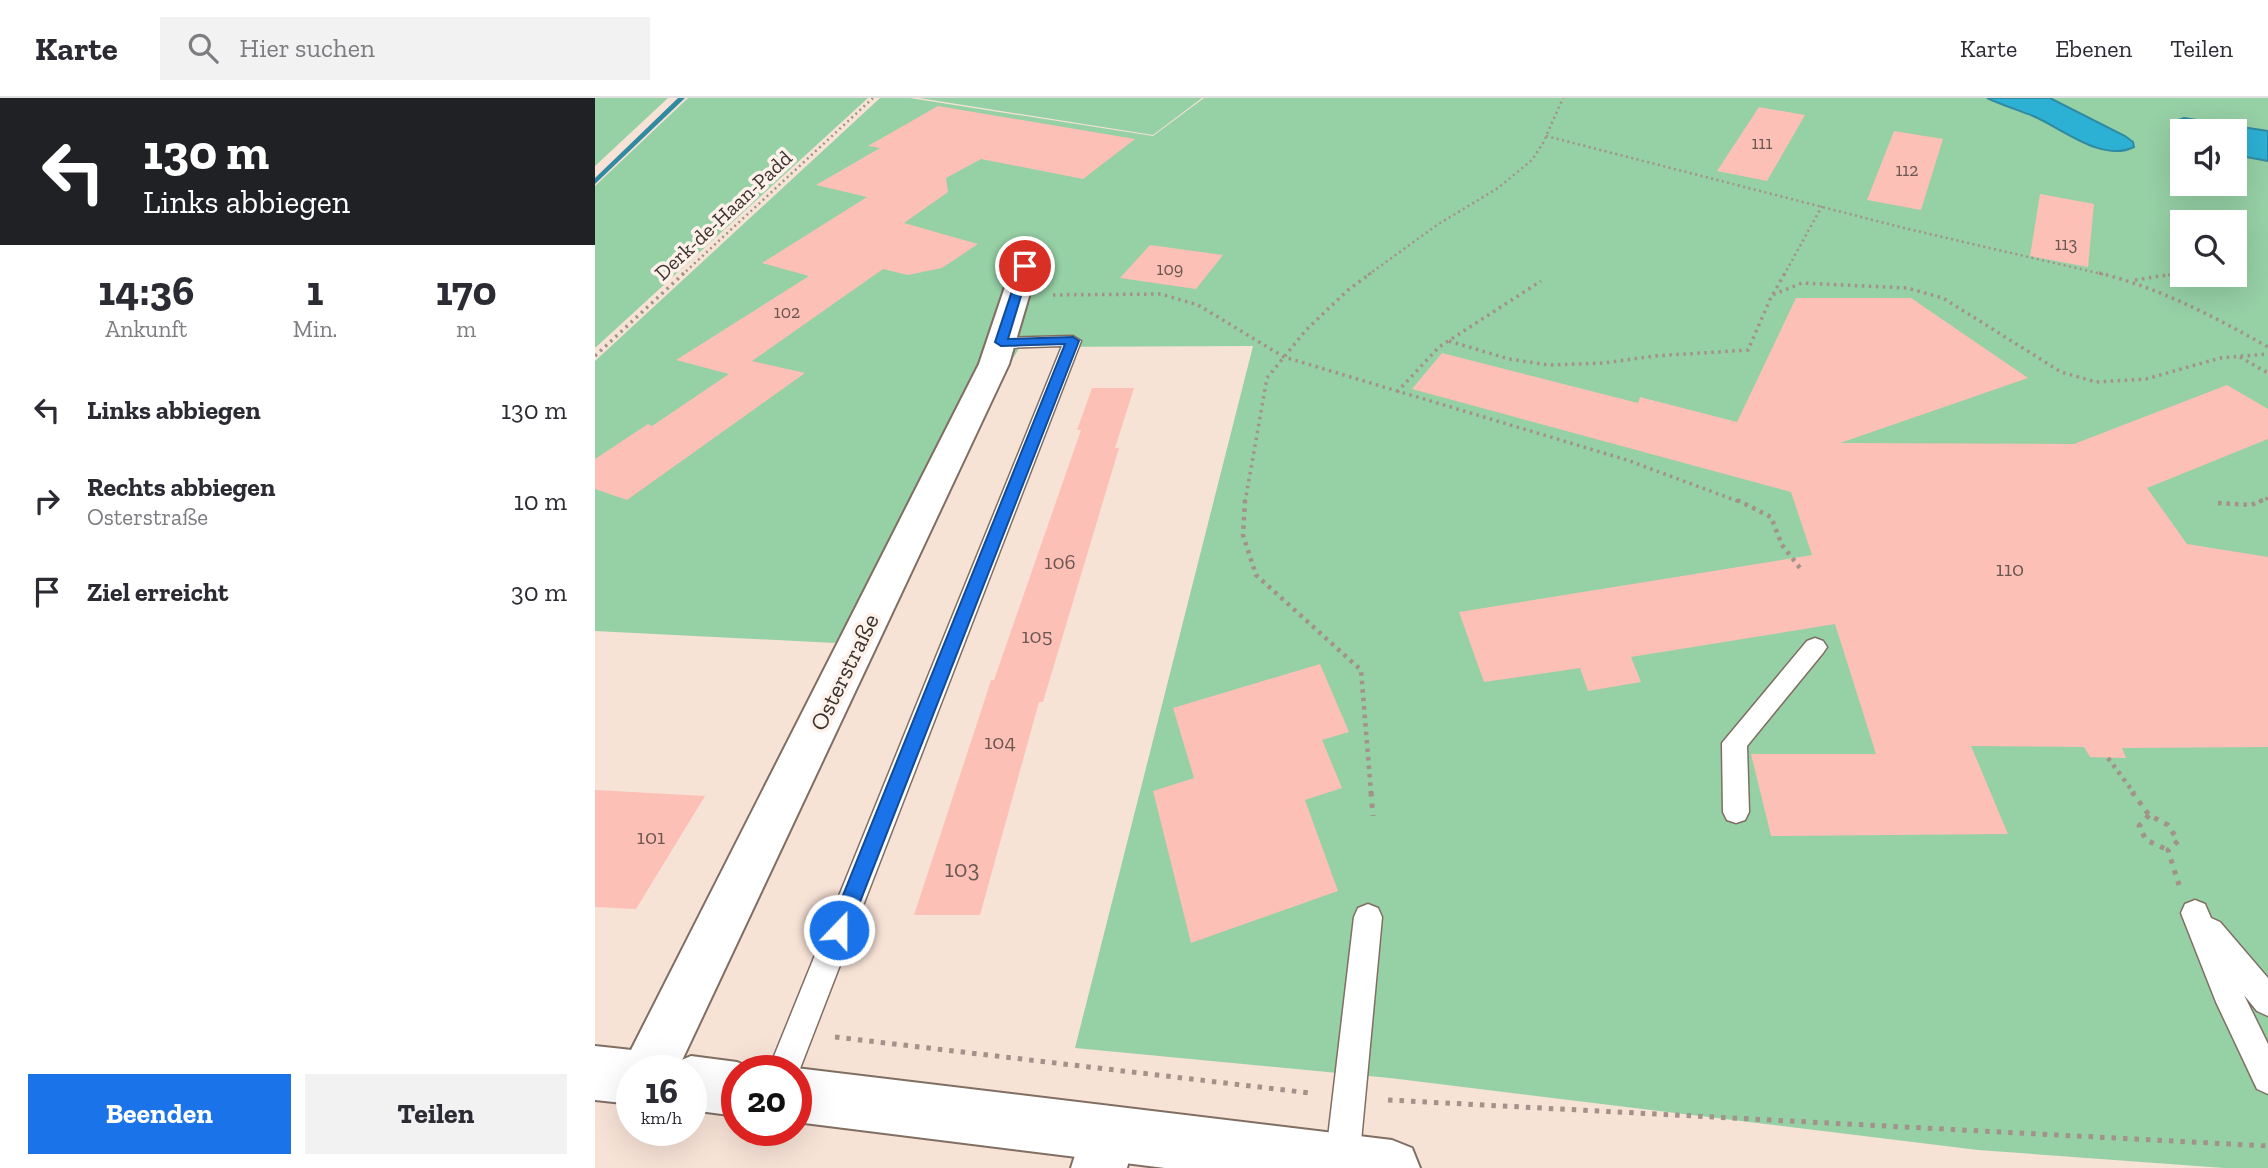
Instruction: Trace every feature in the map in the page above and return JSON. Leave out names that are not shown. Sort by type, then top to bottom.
[{"type":"street","name":"Osterstraße","points":[[657,1055],[988,376],[1019,283]]},
{"type":"street","points":[[595,1073],[616,1075]]},
{"type":"street","points":[[812,1098],[1104,1151],[1367,1166]]},
{"type":"lane","points":[[790,1055],[1073,341],[1001,342]]},
{"type":"lane","points":[[1736,812],[1734,743],[1815,647]]},
{"type":"lane","points":[[2268,1001],[2195,913],[2227,992],[2268,1078]]},
{"type":"lane","points":[[1367,1166],[1349,1098],[1368,917]]},
{"type":"path","name":"Derk-de-Haan-Padd","points":[[595,356],[873,98]]},
{"type":"path","points":[[1373,816],[1367,714],[1361,670],[1256,575],[1243,535],[1245,495],[1267,377],[1306,330],[1348,290],[1437,225],[1498,188],[1532,160],[1563,98]]},
{"type":"path","points":[[1546,136],[1908,229],[2131,281],[2200,309],[2268,347]]},
{"type":"path","points":[[1450,341],[1509,359],[1549,365],[1604,363],[1654,356],[1748,350],[1772,295],[1822,206]]},
{"type":"path","points":[[2131,281],[2170,275]]},
{"type":"path","points":[[1397,392],[1439,347],[1541,281]]},
{"type":"path","points":[[1019,283],[1077,293],[1161,294],[1198,305],[1284,357],[1615,456],[1735,499],[1771,517],[1781,545],[1800,568]]},
{"type":"path","points":[[1772,295],[1802,283],[1907,288],[1944,298],[2061,372],[2096,382],[2146,379],[2220,358],[2268,354]]},
{"type":"path","points":[[2240,356],[2268,373]]},
{"type":"path","points":[[2218,503],[2251,505],[2268,498]]},
{"type":"path","points":[[2108,758],[2148,815],[2168,825],[2178,841],[2168,850]]},
{"type":"path","points":[[2148,815],[2139,826],[2147,839],[2168,850],[2180,889]]},
{"type":"path","points":[[799,1033],[1349,1098],[2268,1146]]},
{"type":"green space","points":[[595,98],[668,98],[595,166]]},
{"type":"green space","points":[[688,98],[868,98],[595,348],[595,186]]},
{"type":"green space","points":[[880,98],[910,98],[1153,136],[1204,98],[1987,98],[2032,116],[2100,149],[2133,142],[2050,98],[2268,98],[2268,131],[2247,128],[2247,119],[2170,119],[2170,196],[2247,196],[2247,157],[2268,161],[2268,1168],[2224,1168],[1978,1150],[1390,1078],[1075,1048],[1253,346],[1020,347],[835,643],[595,631],[595,361]]},
{"type":"green space","points":[[919,98],[1202,98],[1153,135]]},
{"type":"water","points":[[1987,98],[2050,98],[2125,136],[2133,142],[2134,147],[2109,151],[2096,147],[2033,116]]},
{"type":"water","points":[[2247,128],[2268,131],[2268,161],[2247,157]]},
{"type":"building","points":[[938,106],[1135,139],[1083,179],[981,159],[946,178],[948,192],[904,223],[978,244],[942,268],[908,275],[883,269],[752,361],[805,373],[627,500],[595,489],[595,459],[648,424],[652,426],[729,374],[676,360],[809,276],[762,263],[867,197],[816,185],[880,148],[868,146]]},
{"type":"building","points":[[1759,107],[1805,115],[1767,181],[1717,171]]},
{"type":"building","points":[[1894,131],[1943,139],[1921,210],[1867,200]]},
{"type":"building","points":[[2040,194],[2094,204],[2088,267],[2030,256]]},
{"type":"building","points":[[1150,245],[1223,255],[1196,289],[1120,278]]},
{"type":"building","points":[[1796,298],[1911,298],[2028,378],[1840,443],[2074,444],[2227,385],[2268,409],[2268,439],[2147,488],[2187,544],[2268,557],[2268,747],[2122,748],[2126,758],[2090,757],[2084,747],[1971,746],[2008,834],[1771,836],[1751,754],[1876,754],[1835,624],[1631,657],[1641,682],[1588,691],[1580,668],[1484,682],[1459,612],[1812,555],[1791,492],[1412,389],[1442,353],[1638,403],[1640,397],[1737,422]]},
{"type":"building","points":[[1092,388],[1134,388],[1115,448],[1119,448],[1043,702],[1039,702],[980,915],[914,915],[991,680],[994,680],[1081,430],[1077,430]]},
{"type":"building","points":[[1320,664],[1349,732],[1322,740],[1342,788],[1305,800],[1338,891],[1191,943],[1153,791],[1194,778],[1173,708]]},
{"type":"building","points":[[595,790],[705,796],[636,909],[595,907]]},
{"type":"waterway","points":[[595,182],[682,98]]},
{"type":"route","points":[[839,930],[1073,341],[1001,342],[1025,266]]}]
